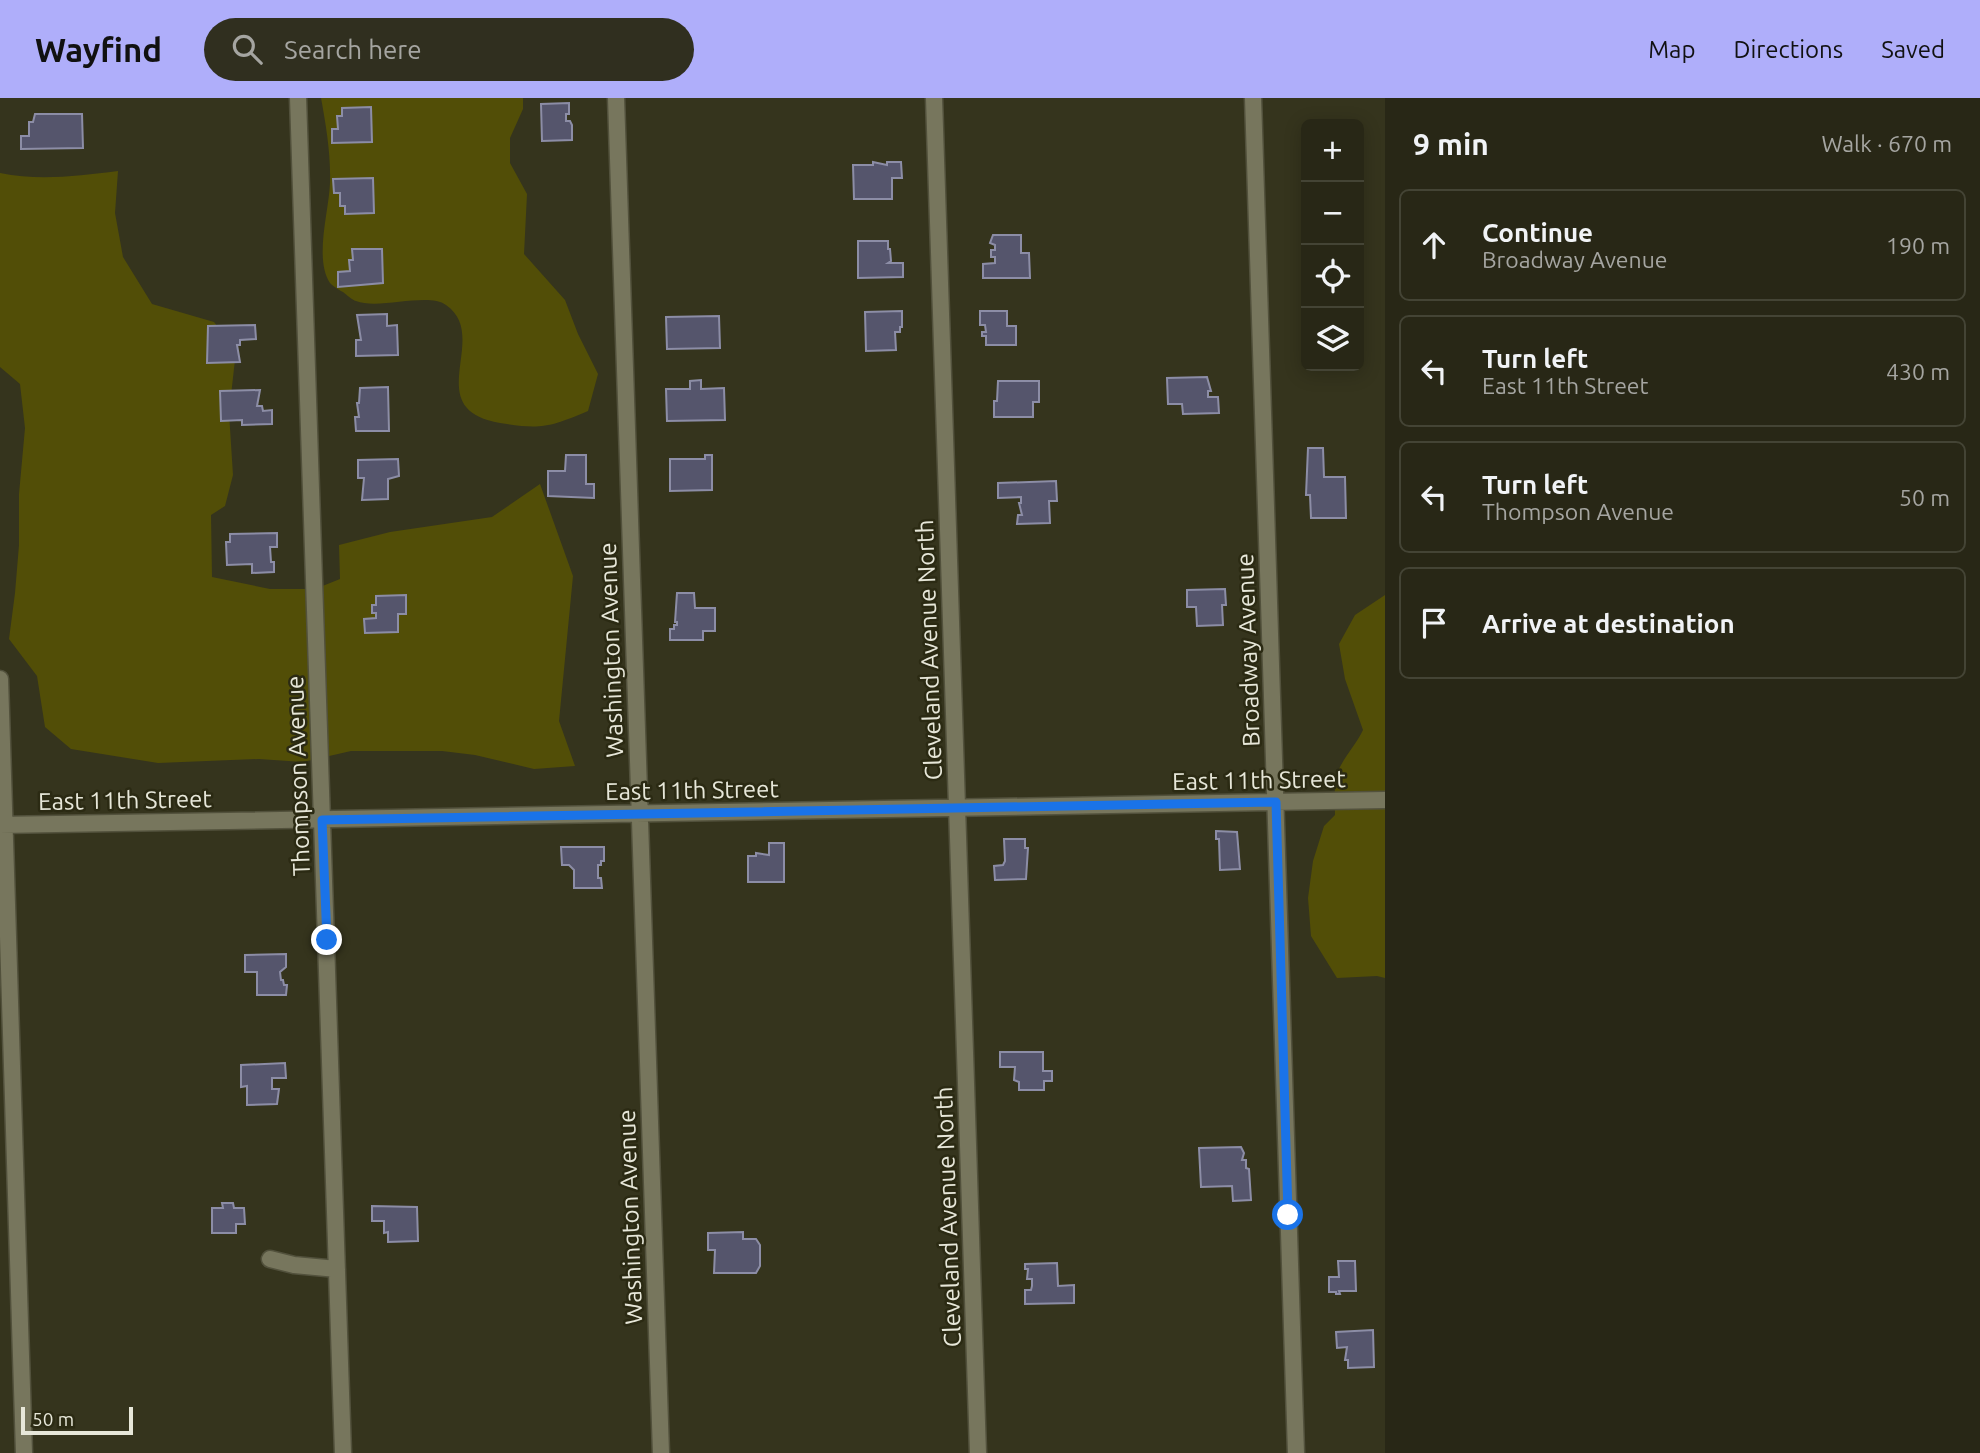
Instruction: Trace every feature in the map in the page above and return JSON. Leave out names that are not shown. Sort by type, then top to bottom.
[{"type":"street","name":"Thompson Avenue","points":[[298,98],[343,1453]]},
{"type":"street","name":"Washington Avenue","points":[[616,98],[661,1453]]},
{"type":"street","name":"Cleveland Avenue North","points":[[934,98],[978,1453]]},
{"type":"street","name":"Broadway Avenue","points":[[1253,98],[1296,1453]]},
{"type":"street","points":[[0,679],[6,1030],[24,1453]]},
{"type":"street","name":"East 11th Street","points":[[2,825],[1385,800]]},
{"type":"street","points":[[270,1259],[294,1265],[337,1269]]},
{"type":"shaded area","points":[[321,98],[523,98],[523,109],[510,138],[510,163],[527,194],[524,254],[565,300],[598,374],[588,411],[545,426],[500,423],[476,415],[463,403],[459,388],[462,335],[458,319],[446,305],[428,300],[366,303],[353,300],[330,283],[323,261],[330,172]]},
{"type":"shaded area","points":[[118,171],[115,213],[123,257],[152,304],[214,322],[236,351],[229,413],[233,475],[225,506],[211,515],[212,577],[270,589],[315,589],[340,579],[339,545],[390,532],[492,517],[540,484],[573,576],[559,721],[575,766],[534,769],[475,755],[442,751],[351,751],[303,762],[259,759],[158,763],[71,749],[45,727],[37,676],[9,639],[19,545],[19,494],[25,428],[20,384],[0,367],[0,173],[44,177]]},
{"type":"shaded area","points":[[1385,595],[1385,978],[1337,978],[1311,936],[1308,898],[1313,861],[1324,826],[1335,815],[1337,775],[1363,730],[1345,679],[1339,644],[1355,615]]},
{"type":"building","points":[[569,103],[566,121],[570,121],[572,125],[572,140],[542,141],[541,104]]},
{"type":"building","points":[[371,107],[372,142],[332,143],[332,129],[338,129],[337,116],[342,116],[342,108]]},
{"type":"building","points":[[35,114],[82,114],[83,148],[21,149],[21,136],[29,136],[29,122],[33,122]]},
{"type":"building","points":[[873,162],[887,165],[887,162],[901,162],[902,178],[892,178],[892,199],[854,199],[853,165],[873,165]]},
{"type":"building","points":[[373,178],[374,213],[345,214],[345,206],[340,206],[340,193],[334,193],[333,179]]},
{"type":"building","points":[[993,235],[1021,235],[1021,253],[1029,253],[1030,278],[983,278],[983,264],[995,263],[991,250],[995,250],[995,245],[990,243]]},
{"type":"building","points":[[858,241],[888,241],[891,261],[888,263],[903,263],[903,277],[858,278]]},
{"type":"building","points":[[352,249],[382,249],[383,283],[338,287],[338,272],[350,271]]},
{"type":"building","points":[[902,311],[902,327],[900,332],[895,332],[896,350],[866,351],[865,312]]},
{"type":"building","points":[[980,311],[1007,311],[1007,326],[1016,326],[1016,345],[986,345],[986,336],[982,336],[982,332],[986,332],[985,325],[980,325]]},
{"type":"building","points":[[387,314],[387,326],[397,325],[398,355],[356,356],[356,340],[361,340],[357,315]]},
{"type":"building","points":[[719,316],[720,348],[667,349],[666,317]]},
{"type":"building","points":[[255,325],[256,339],[240,340],[240,345],[237,345],[240,362],[207,363],[208,326]]},
{"type":"building","points":[[1207,377],[1211,391],[1208,391],[1208,397],[1218,397],[1219,413],[1183,414],[1182,404],[1168,404],[1167,378]]},
{"type":"building","points":[[701,380],[701,389],[724,388],[725,420],[667,421],[666,389],[690,389],[690,381]]},
{"type":"building","points":[[998,381],[1039,381],[1039,402],[1033,402],[1033,417],[994,417]]},
{"type":"building","points":[[388,387],[389,431],[356,431],[355,417],[359,417],[357,403],[360,388]]},
{"type":"building","points":[[260,390],[257,406],[262,406],[263,411],[272,410],[272,424],[242,425],[242,420],[221,421],[220,391]]},
{"type":"building","points":[[1308,448],[1323,448],[1324,477],[1345,477],[1346,518],[1311,518],[1310,495],[1306,495]]},
{"type":"building","points":[[566,455],[586,455],[586,484],[594,484],[594,498],[548,496],[548,471],[565,471]]},
{"type":"building","points":[[705,455],[712,455],[712,490],[670,491],[670,459],[705,459]]},
{"type":"building","points":[[398,459],[399,476],[388,479],[388,499],[362,500],[364,478],[358,478],[358,460]]},
{"type":"building","points":[[1056,481],[1057,501],[1049,501],[1050,523],[1017,524],[1018,515],[1022,515],[1019,503],[1021,497],[998,498],[998,483]]},
{"type":"building","points":[[277,533],[277,547],[270,547],[274,572],[252,573],[252,564],[227,565],[226,542],[230,542],[230,534]]},
{"type":"building","points":[[1225,589],[1226,605],[1222,605],[1223,625],[1197,626],[1196,607],[1187,607],[1187,590]]},
{"type":"building","points":[[677,593],[694,593],[695,608],[715,608],[715,631],[703,631],[703,640],[670,640],[670,629],[677,625]]},
{"type":"building","points":[[406,595],[406,614],[398,614],[398,632],[365,633],[364,619],[376,618],[376,613],[372,613],[372,605],[376,605],[376,596]]},
{"type":"building","points":[[1216,831],[1237,832],[1240,869],[1220,870],[1219,839],[1216,839]]},
{"type":"building","points":[[1004,839],[1025,839],[1025,848],[1028,848],[1026,879],[995,880],[994,866],[1003,865],[1005,861]]},
{"type":"building","points":[[769,843],[784,843],[784,882],[748,882],[748,856],[756,856],[756,853],[769,855]]},
{"type":"building","points":[[561,847],[604,847],[604,861],[598,865],[598,878],[601,878],[602,888],[574,888],[574,870],[569,865],[562,865]]},
{"type":"building","points":[[286,954],[286,967],[280,972],[281,980],[287,985],[286,995],[257,995],[257,972],[245,972],[245,955]]},
{"type":"building","points":[[1000,1052],[1043,1052],[1043,1071],[1052,1071],[1052,1081],[1044,1081],[1044,1090],[1019,1090],[1019,1082],[1014,1080],[1015,1067],[1000,1067]]},
{"type":"building","points":[[285,1063],[286,1078],[272,1078],[272,1089],[279,1089],[277,1104],[247,1105],[247,1086],[241,1087],[241,1065]]},
{"type":"building","points":[[1241,1147],[1244,1153],[1242,1160],[1246,1160],[1246,1168],[1249,1169],[1251,1200],[1233,1201],[1232,1186],[1201,1187],[1199,1148]]},
{"type":"building","points":[[222,1203],[233,1203],[234,1208],[244,1208],[245,1224],[236,1224],[236,1233],[212,1233],[212,1208],[223,1208]]},
{"type":"building","points":[[372,1206],[417,1207],[418,1241],[388,1242],[388,1232],[384,1233],[384,1221],[372,1221]]},
{"type":"building","points":[[743,1232],[743,1239],[756,1239],[760,1245],[760,1266],[756,1273],[714,1273],[715,1250],[708,1250],[708,1233]]},
{"type":"building","points":[[1338,1261],[1355,1261],[1356,1291],[1339,1291],[1340,1294],[1329,1292],[1329,1277],[1339,1277]]},
{"type":"building","points":[[1057,1263],[1058,1286],[1074,1285],[1074,1303],[1025,1304],[1025,1290],[1031,1290],[1032,1279],[1027,1279],[1028,1269],[1025,1269],[1025,1264]]},
{"type":"building","points":[[1373,1330],[1374,1367],[1348,1368],[1348,1360],[1345,1360],[1347,1347],[1337,1348],[1336,1332]]},
{"type":"route","points":[[327,940],[322,820],[1276,802],[1288,1215]]}]
